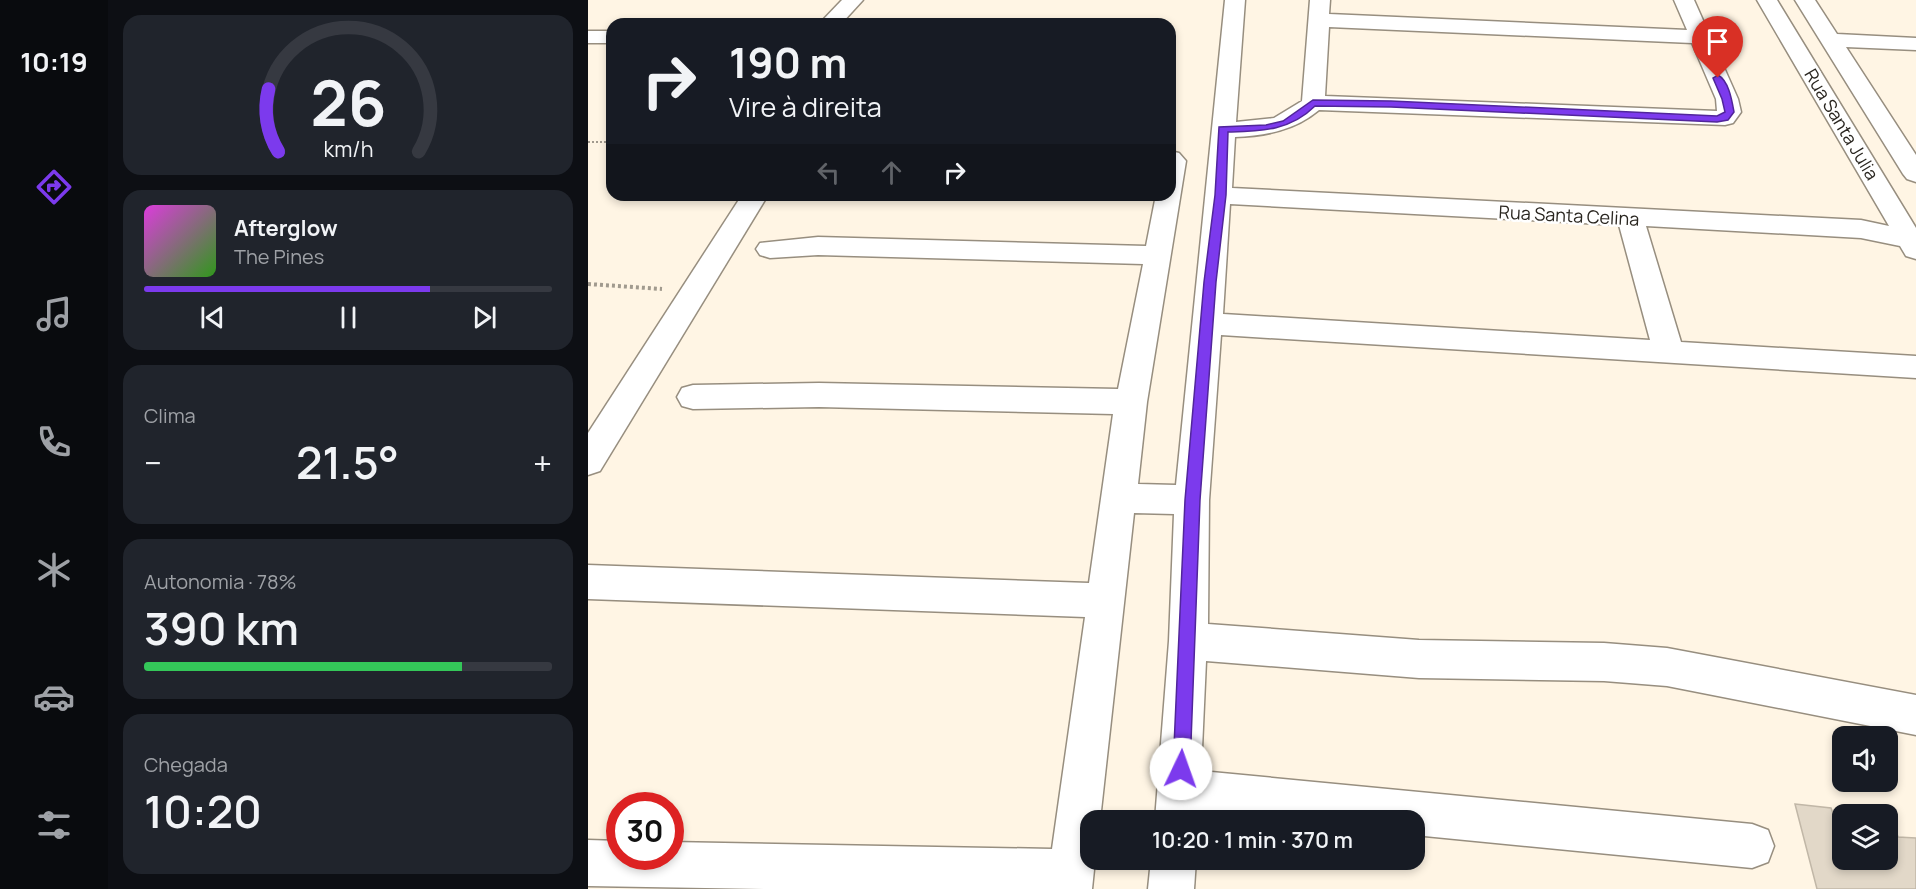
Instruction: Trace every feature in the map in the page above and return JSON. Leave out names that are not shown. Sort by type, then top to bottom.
[{"type":"street","points":[[835,18],[853,0]]},
{"type":"street","points":[[1235,0],[1192,500],[1188,641],[1179,805],[1752,846]]},
{"type":"street","points":[[1313,103],[1391,104],[1725,118],[1730,112],[1730,106],[1684,0]]},
{"type":"street","name":"Rua Santa Julia","points":[[1767,0],[1914,243]]},
{"type":"street","name":"Rua Santa Julia","points":[[1805,0],[1916,174]]},
{"type":"street","points":[[1223,129],[1266,128],[1287,123],[1301,115],[1313,103],[1319,10],[1700,37]]},
{"type":"street","points":[[588,37],[606,37]]},
{"type":"street","points":[[1831,40],[1916,44]]},
{"type":"street","points":[[1886,128],[1916,129]]},
{"type":"street","name":"Rua Santa Celina","points":[[1220,195],[1861,229],[1914,243]]},
{"type":"street","points":[[588,461],[751,201]]},
{"type":"street","points":[[588,863],[1070,881],[1131,402],[1168,201]]},
{"type":"street","points":[[1630,218],[1669,352]]},
{"type":"street","points":[[770,249],[819,246],[1159,255]]},
{"type":"street","points":[[1206,324],[1916,367]]},
{"type":"street","points":[[693,397],[819,395],[1131,402]]},
{"type":"street","points":[[1118,498],[1192,500]]},
{"type":"street","points":[[588,582],[1106,601]]},
{"type":"street","points":[[1188,641],[1419,659],[1604,662],[1667,667],[1916,715]]},
{"type":"street","points":[[1171,889],[1172,870]]},
{"type":"path","points":[[588,142],[606,142]]},
{"type":"path","points":[[588,284],[630,285],[694,295]]},
{"type":"building","points":[[1795,804],[1831,808],[1832,870],[1898,870],[1898,837],[1916,838],[1916,889],[1817,889]]},
{"type":"route","points":[[1181,769],[1192,500],[1210,282],[1220,195],[1223,129],[1266,128],[1287,123],[1301,115],[1313,103],[1391,104],[1717,119],[1725,118],[1730,112],[1730,106],[1718,78]]}]
